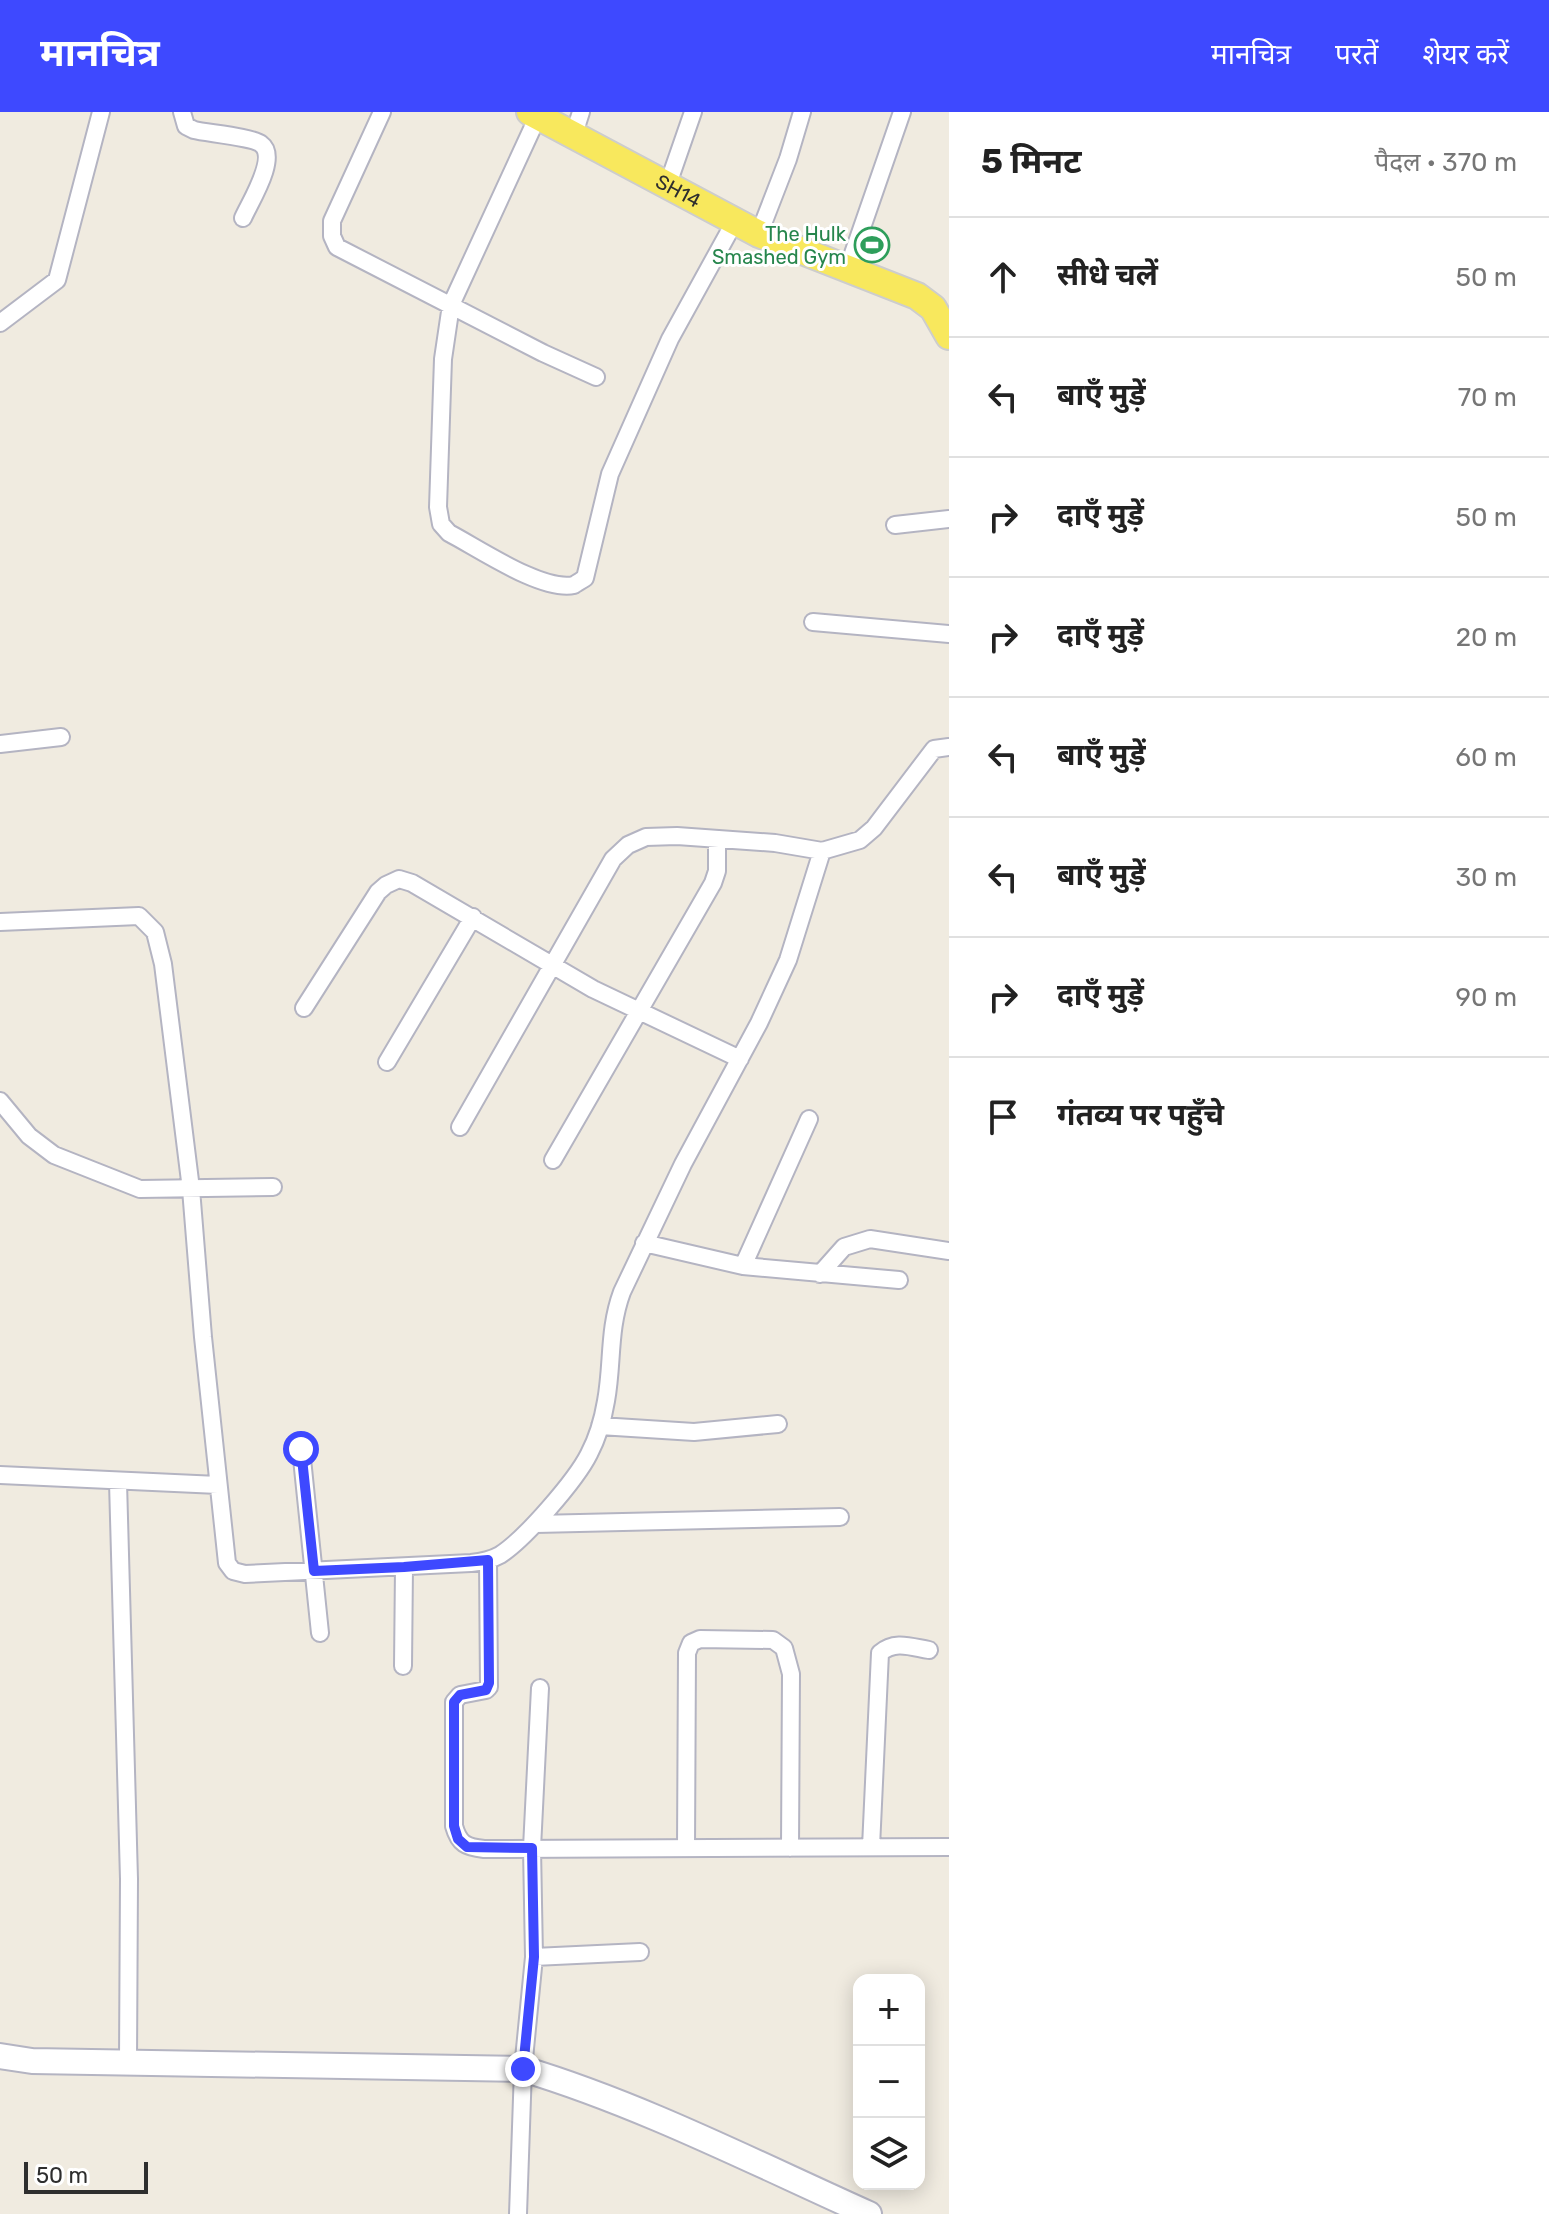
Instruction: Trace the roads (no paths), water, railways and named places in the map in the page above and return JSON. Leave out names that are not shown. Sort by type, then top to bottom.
[{"type":"main road","name":"SH14","points":[[534,114],[577,124],[667,187],[759,234],[917,296],[933,308],[949,336]]},
{"type":"street","points":[[0,323],[57,280],[101,112]]},
{"type":"street","points":[[182,112],[186,126],[194,130],[262,144],[267,153],[267,165],[243,218]]},
{"type":"street","points":[[382,112],[332,221],[332,236],[337,247],[596,377]]},
{"type":"street","points":[[667,187],[693,112]]},
{"type":"street","points":[[759,234],[788,159],[802,112]]},
{"type":"street","points":[[848,268],[902,112]]},
{"type":"street","points":[[534,114],[451,305],[446,328],[438,507],[441,524],[449,533],[549,582],[574,585],[585,578],[610,474],[670,339],[735,221]]},
{"type":"street","points":[[895,525],[949,519]]},
{"type":"street","points":[[813,622],[949,634]]},
{"type":"street","points":[[0,744],[61,737]]},
{"type":"street","points":[[460,1127],[613,859],[628,845],[646,837],[677,836],[800,846],[822,851],[860,840],[874,828],[934,749],[949,747]]},
{"type":"street","points":[[553,1160],[713,883],[717,871],[717,839]]},
{"type":"street","points":[[0,922],[139,916],[155,932],[163,964],[191,1189],[225,1556],[233,1571],[245,1574],[488,1560],[503,1553],[536,1524],[587,1458],[607,1398],[614,1313],[644,1243],[788,960],[822,851]]},
{"type":"street","points":[[304,1008],[378,892],[399,879],[473,917],[593,989],[740,1059]]},
{"type":"street","points":[[387,1062],[473,917]]},
{"type":"street","points":[[0,1101],[29,1136],[54,1155],[140,1189],[273,1187]]},
{"type":"street","points":[[743,1266],[809,1119]]},
{"type":"street","points":[[820,1274],[844,1247],[870,1239],[949,1251]]},
{"type":"street","points":[[644,1243],[743,1266],[899,1280]]},
{"type":"street","points":[[600,1426],[694,1432],[778,1424]]},
{"type":"street","points":[[301,1449],[320,1633]]},
{"type":"street","points":[[0,1475],[218,1485]]},
{"type":"street","points":[[118,1482],[129,1879],[128,2062]]},
{"type":"street","points":[[536,1524],[840,1517]]},
{"type":"street","points":[[488,1560],[489,1683],[486,1690],[460,1695],[454,1702],[454,1826],[458,1839],[467,1847],[949,1847]]},
{"type":"street","points":[[403,1666],[404,1567]]},
{"type":"street","points":[[686,1848],[687,1653],[691,1643],[700,1639],[773,1640],[784,1648],[791,1674],[790,1848]]},
{"type":"street","points":[[871,1847],[880,1653],[888,1645],[898,1644],[929,1650]]},
{"type":"street","points":[[518,2214],[523,2069],[534,1957],[532,1848],[540,1688]]},
{"type":"street","points":[[534,1957],[640,1952]]},
{"type":"street","points":[[0,2056],[32,2061],[523,2069],[570,2083],[650,2116],[869,2214]]},
{"type":"place","name":"The Hulk Smashed Gym","points":[[872,245]]}]
